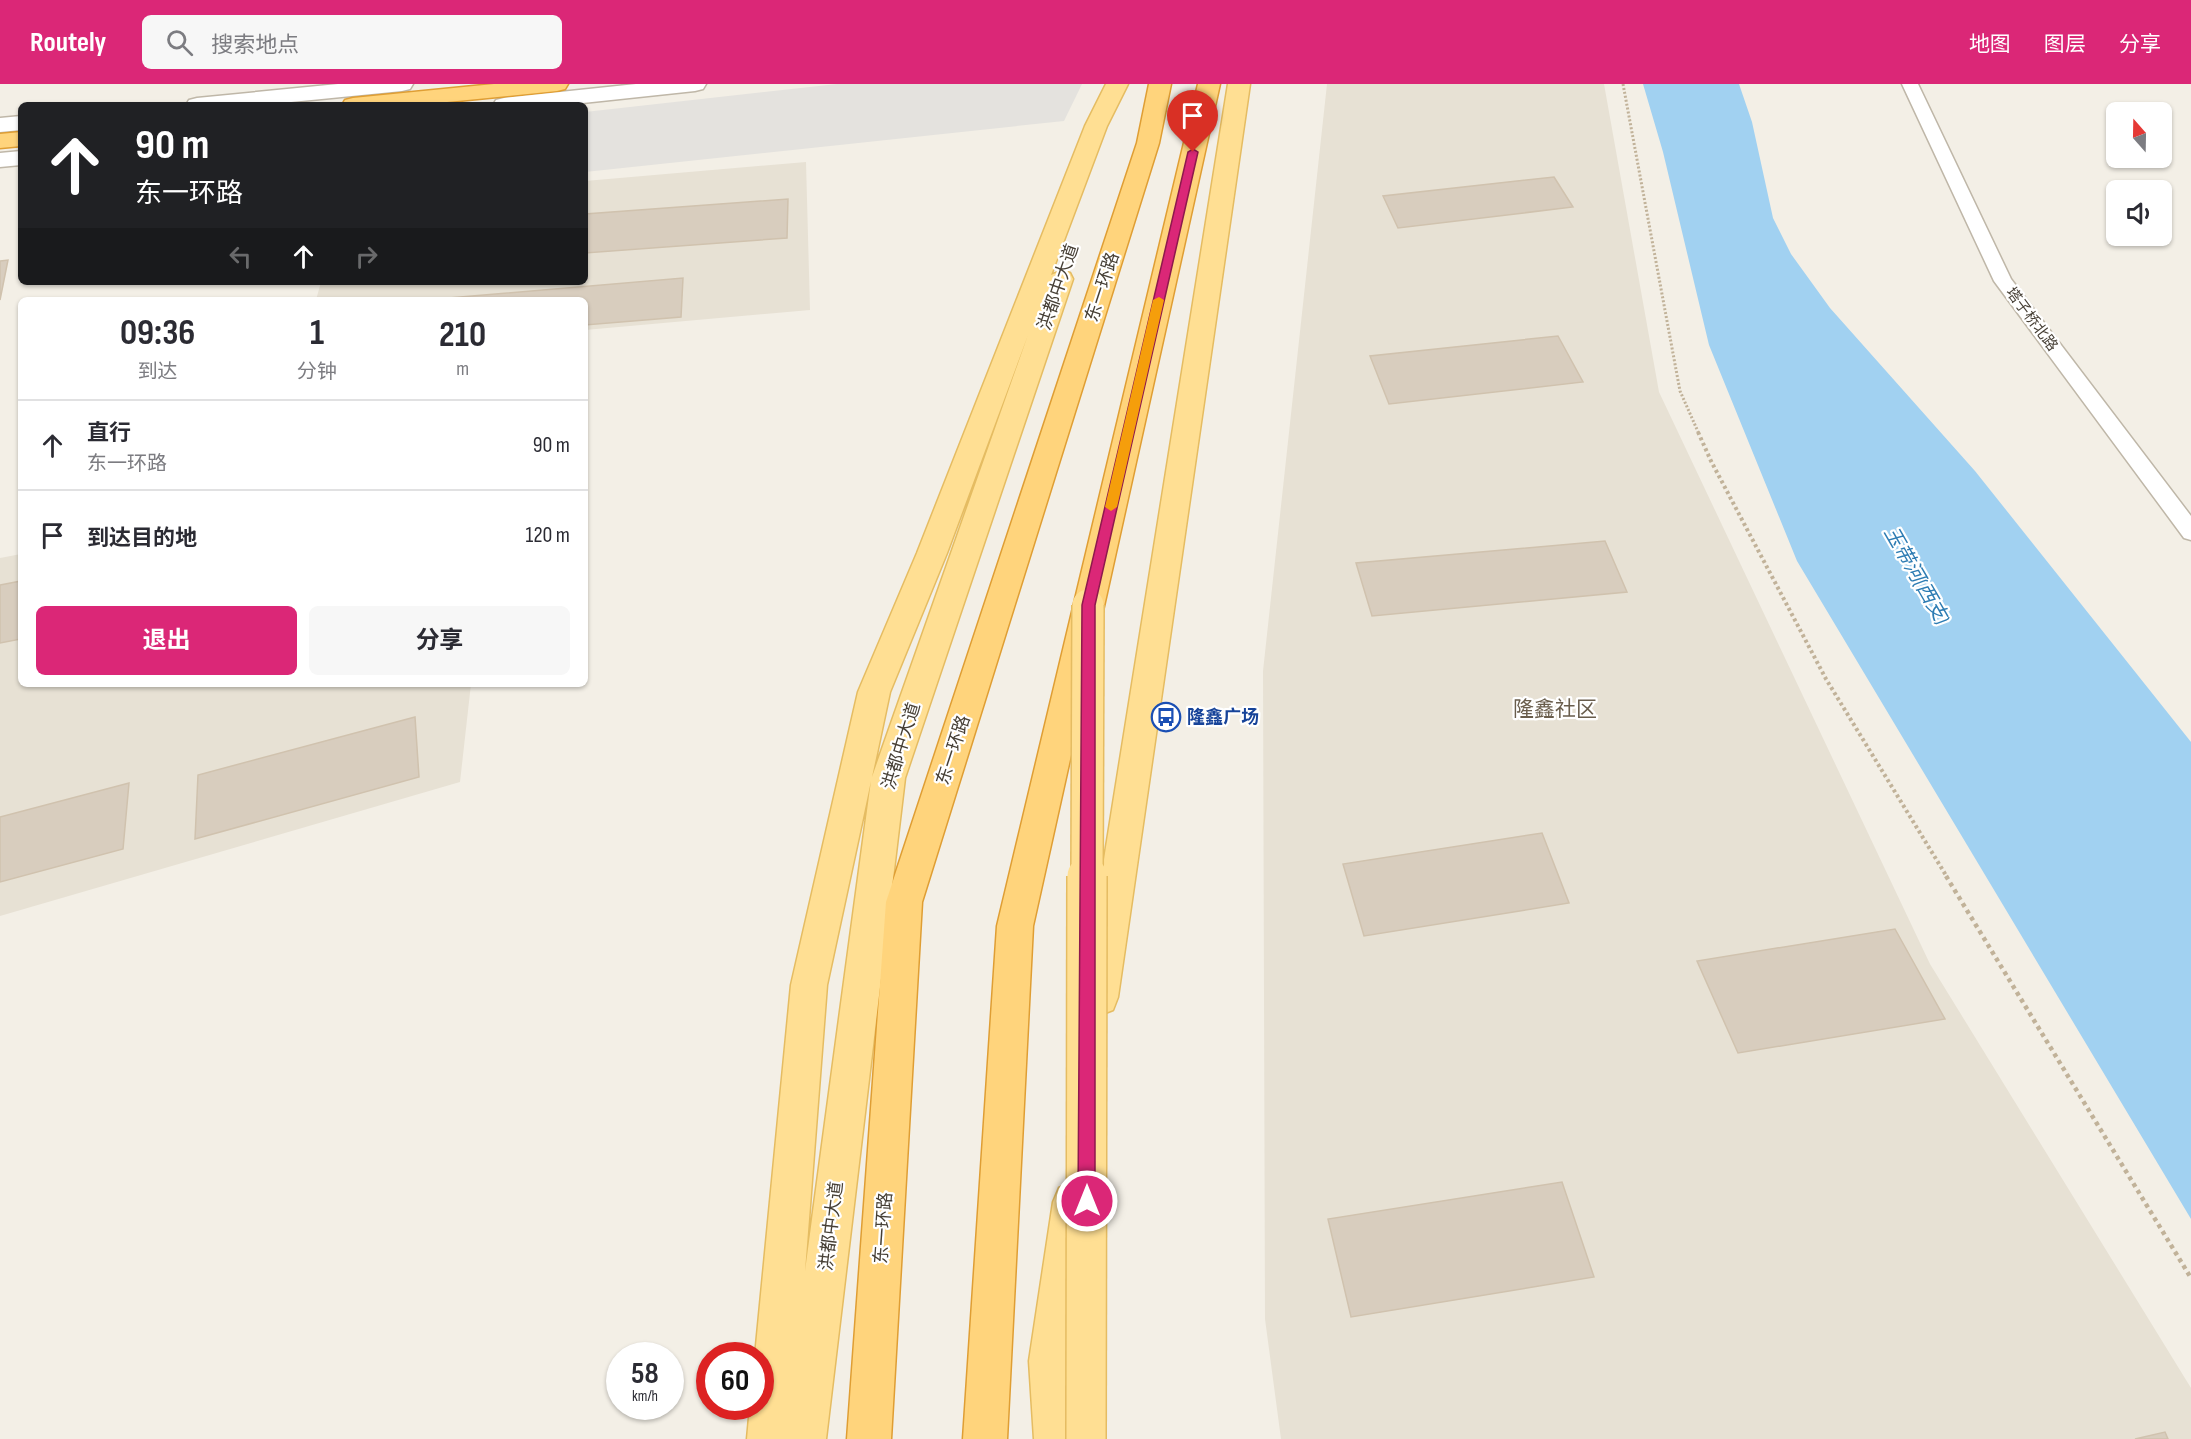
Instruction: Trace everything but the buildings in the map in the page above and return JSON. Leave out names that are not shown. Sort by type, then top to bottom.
[{"type":"highway","points":[[382,102],[557,84]]},
{"type":"highway","name":"东一环路","points":[[868,1439],[904,902],[1148,143],[1160,84]]},
{"type":"highway","points":[[985,1439],[1015,926],[1209,84]]},
{"type":"highway","points":[[0,141],[18,139]]},
{"type":"main road","points":[[769,1439],[809,985],[874,692],[932,553],[1096,126],[1117,84]]},
{"type":"main road","name":"洪都中大道","points":[[804,1439],[888,778],[1128,84]]},
{"type":"main road","points":[[1056,1439],[1051,1361],[1109,936],[1239,84]]},
{"type":"main road","points":[[1086,1439],[1088,605]]},
{"type":"street","points":[[226,102],[402,84]]},
{"type":"street","points":[[531,102],[695,84]]},
{"type":"street","points":[[0,125],[18,123]]},
{"type":"street","points":[[0,160],[18,158]]},
{"type":"lane","name":"塔子桥北路","points":[[1910,84],[2003,280],[2191,532]]},
{"type":"path","points":[[1623,84],[1680,390],[1711,461],[1826,679],[2191,1278]]},
{"type":"shaded area","points":[[837,84],[1082,84],[1064,121],[588,172],[588,112]]},
{"type":"shaded area","name":"隆鑫广场","points":[[1327,84],[1604,84],[1659,392],[1930,964],[2191,1388],[2191,1439],[1281,1439],[1265,1319],[1263,671]]},
{"type":"shaded area","points":[[806,162],[810,310],[588,330],[588,297],[317,297],[320,285],[588,285],[588,181]]},
{"type":"shaded area","points":[[18,555],[18,687],[471,687],[460,782],[0,916],[0,558]]},
{"type":"water","name":"玉带河(西支)","points":[[1643,84],[1739,84],[1752,122],[1773,218],[1791,254],[1830,308],[1975,471],[2191,742],[2191,1219],[1797,561],[1709,345],[1663,152]]},
{"type":"slow traffic","points":[[1111,507],[1159,300]]},
{"type":"place","name":"隆鑫广场","points":[[1166,717]]},
{"type":"district","name":"隆鑫社区","points":[[1555,709]]},
{"type":"route","points":[[1087,1201],[1088,605],[1193,152]]}]
